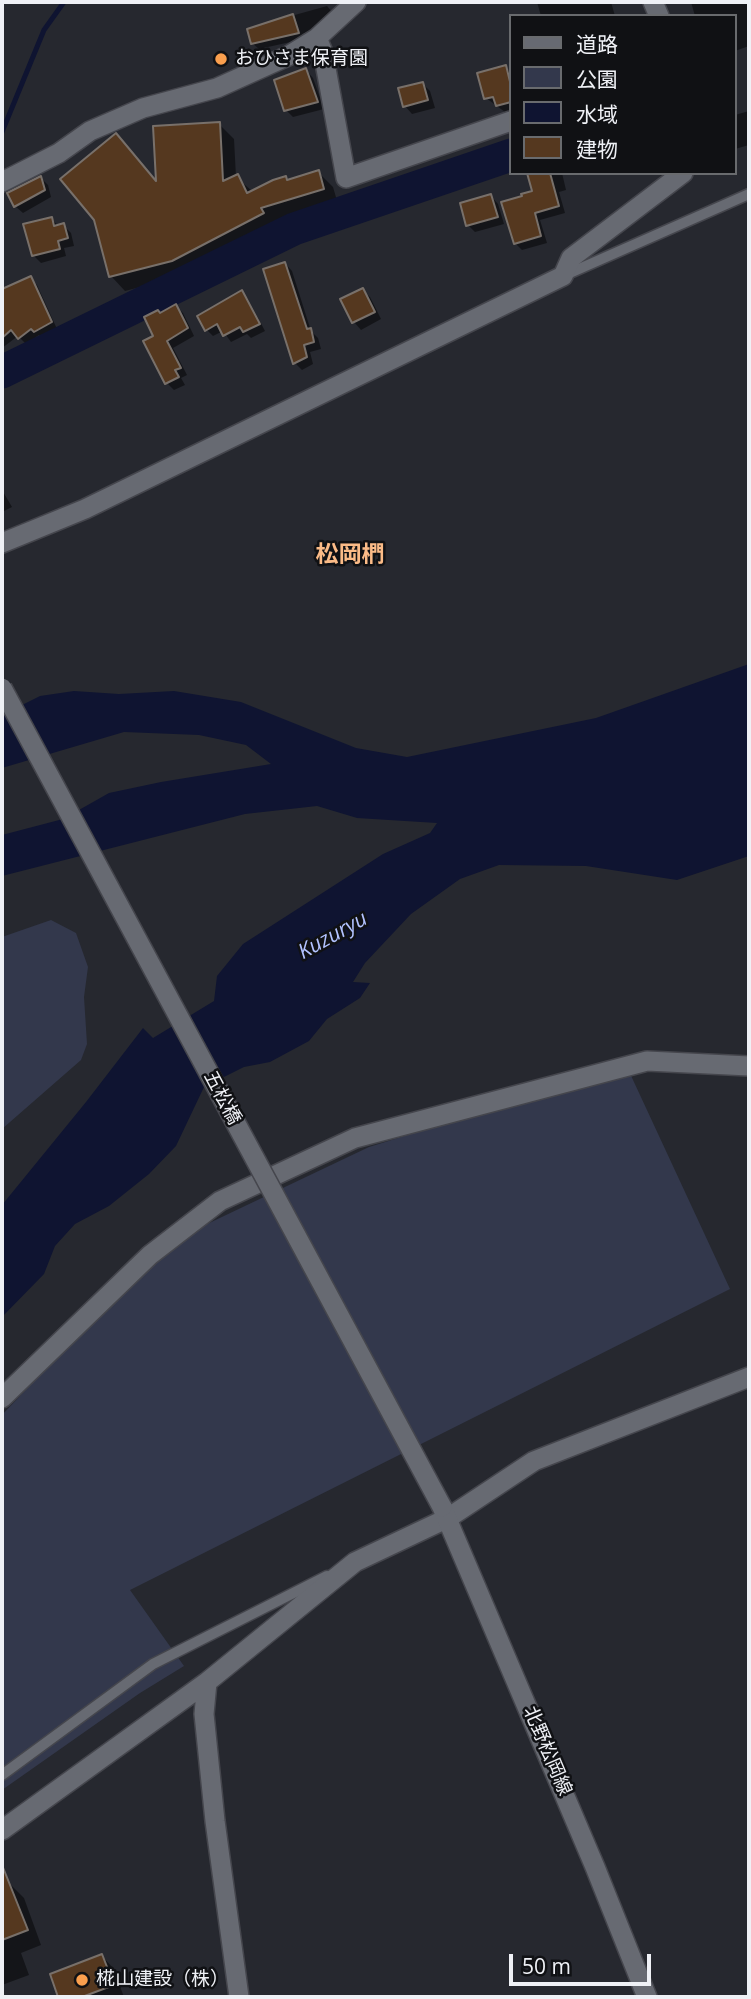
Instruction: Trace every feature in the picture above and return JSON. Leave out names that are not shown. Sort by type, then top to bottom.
[{"type":"street","points":[[2,182],[59,153],[90,131],[143,108],[217,88],[288,56],[317,38],[356,2]]},
{"type":"street","points":[[317,38],[323,52],[346,178],[510,121]]},
{"type":"street","points":[[2,543],[85,509],[563,276],[571,258],[680,175]]},
{"type":"street","name":"五松橋","points":[[2,688],[445,1513]]},
{"type":"street","points":[[2,1398],[150,1255],[220,1201],[355,1138],[648,1062],[749,1066]]},
{"type":"street","points":[[2,1830],[207,1682],[355,1562],[534,1461],[749,1377]]},
{"type":"street","name":"北野松岡線","points":[[445,1513],[596,1867],[647,1997]]},
{"type":"street","points":[[207,1682],[204,1714],[208,1754],[239,1997]]},
{"type":"lane","points":[[563,276],[749,194]]},
{"type":"lane","points":[[2,1775],[153,1664],[355,1562]]},
{"type":"green space","points":[[51,920],[76,933],[88,967],[84,997],[87,1044],[81,1060],[2,1129],[2,937]]},
{"type":"green space","points":[[627,1067],[730,1289],[130,1590],[184,1666],[140,1693],[2,1790],[2,1415],[163,1245],[369,1147]]},
{"type":"water","name":"Kuzuryu","points":[[749,664],[749,856],[677,880],[586,866],[499,865],[460,879],[411,914],[365,963],[353,982],[370,983],[360,998],[327,1019],[309,1041],[270,1062],[244,1067],[204,1087],[176,1146],[149,1174],[109,1206],[75,1224],[55,1246],[44,1274],[2,1317],[2,1205],[143,1028],[153,1038],[214,1001],[217,976],[243,944],[383,854],[430,833],[437,823],[357,818],[317,806],[245,814],[2,876],[2,835],[63,819],[109,793],[271,764],[246,745],[199,735],[124,732],[2,768],[2,715],[40,696],[74,691],[119,694],[174,691],[241,702],[356,748],[407,757],[596,718]]},
{"type":"building","points":[[293,14],[299,33],[251,44],[247,29]]},
{"type":"building","points":[[506,65],[510,82],[510,102],[496,106],[493,97],[484,99],[477,73]]},
{"type":"building","points":[[306,68],[318,102],[284,111],[274,80]]},
{"type":"building","points":[[423,82],[428,100],[403,107],[398,88]]},
{"type":"building","points":[[220,122],[223,181],[238,174],[247,193],[273,180],[286,176],[287,180],[319,170],[324,189],[261,208],[264,213],[172,261],[109,277],[94,220],[60,179],[116,133],[156,181],[153,126]]},
{"type":"building","points":[[528,175],[551,175],[559,206],[535,213],[541,236],[514,244],[501,202],[532,191]]},
{"type":"building","points":[[41,176],[45,190],[14,207],[7,193]]},
{"type":"building","points":[[491,194],[498,217],[466,226],[460,203]]},
{"type":"building","points":[[52,217],[54,226],[64,223],[68,238],[58,241],[60,249],[32,256],[23,224]]},
{"type":"building","points":[[285,262],[307,329],[311,328],[314,342],[304,345],[307,357],[293,364],[263,269]]},
{"type":"building","points":[[31,276],[52,322],[34,332],[31,329],[18,339],[11,330],[2,338],[2,289]]},
{"type":"building","points":[[363,288],[375,312],[352,323],[340,299]]},
{"type":"building","points":[[242,290],[260,324],[243,332],[240,327],[223,336],[217,324],[205,331],[197,316]]},
{"type":"building","points":[[176,304],[188,328],[167,341],[181,368],[175,370],[179,377],[165,384],[143,341],[153,336],[144,317],[158,310],[160,313]]},
{"type":"building","points":[[2,1865],[28,1930],[2,1940]]},
{"type":"building","name":"椛山建設（株）","points":[[102,1954],[114,1985],[82,1997],[58,1997],[50,1974]]},
{"type":"waterway","points":[[2,132],[44,30],[64,2]]},
{"type":"waterway","points":[[2,372],[294,229],[510,155]]},
{"type":"place","name":"おひさま保育園","points":[[221,59]]},
{"type":"place","name":"椛山建設（株）","points":[[82,1980]]},
{"type":"district","name":"松岡椚","points":[[350,555]]}]
